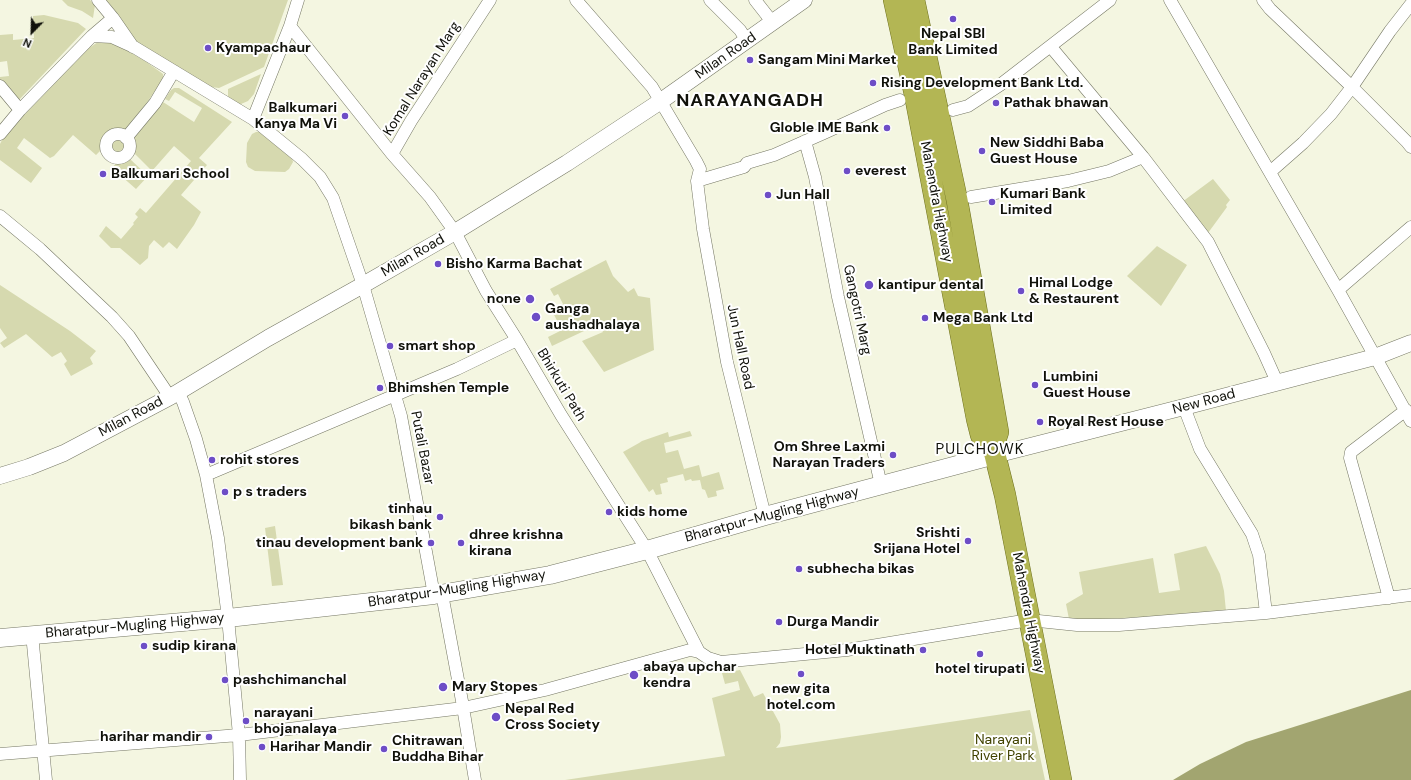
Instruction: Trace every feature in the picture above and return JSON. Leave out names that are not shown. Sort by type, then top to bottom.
[{"type":"highway","name":"Mahendra Highway","points":[[894,0],[915,95],[977,419],[981,435],[994,451],[1005,494],[1061,780]]},
{"type":"highway","name":"Mahendra Highway","points":[[914,0],[957,200],[996,415],[998,432],[994,451]]},
{"type":"main road","name":"Bharatpur-Mugling Highway","points":[[0,638],[228,618],[438,595],[550,575],[647,550],[881,485],[994,451]]},
{"type":"street","points":[[98,0],[134,47]]},
{"type":"street","points":[[253,119],[290,26],[298,0]]},
{"type":"street","name":"Komal Narayan Marg","points":[[392,154],[411,120],[490,0]]},
{"type":"street","points":[[576,0],[652,87],[662,102]]},
{"type":"street","points":[[710,0],[740,30],[747,41]]},
{"type":"street","points":[[754,0],[773,23]]},
{"type":"street","name":"Milan Road","points":[[0,476],[29,467],[64,453],[174,394],[268,338],[455,232],[662,102],[804,0]]},
{"type":"street","points":[[953,110],[968,106],[1000,85],[1110,0]]},
{"type":"street","points":[[1170,0],[1338,290],[1408,415],[1351,452],[1350,458],[1389,598]]},
{"type":"street","points":[[1263,0],[1270,9],[1352,87],[1408,142],[1411,147]]},
{"type":"street","points":[[1270,172],[1331,114],[1411,4]]},
{"type":"street","points":[[0,134],[20,110],[92,36],[113,18]]},
{"type":"street","name":"Bhirkuti Path","points":[[290,26],[392,154],[430,197],[455,232],[486,291],[561,415],[647,550],[699,652]]},
{"type":"street","name":"Putali Bazar","points":[[92,36],[112,37],[134,47],[253,119],[302,159],[320,177],[333,198],[363,285],[401,416],[463,708],[475,780]]},
{"type":"street","points":[[1051,46],[1143,158],[1208,242],[1277,382]]},
{"type":"street","points":[[126,138],[155,103],[174,71]]},
{"type":"street","points":[[0,86],[20,110]]},
{"type":"street","points":[[697,181],[744,167],[747,163],[774,155],[885,105],[900,100]]},
{"type":"street","name":"Jun Hall Road","points":[[662,102],[700,169],[697,181],[707,252],[727,362],[765,516]]},
{"type":"street","name":"Gangotri Marg","points":[[805,141],[815,177],[838,297],[881,485]]},
{"type":"street","points":[[971,197],[1068,181],[1109,171],[1143,158]]},
{"type":"street","points":[[0,216],[40,249],[112,317],[129,336],[174,394],[183,402],[196,439],[206,475],[218,538],[228,618],[239,735],[240,780]]},
{"type":"street","points":[[1338,290],[1411,227]]},
{"type":"street","points":[[206,475],[457,368],[517,340]]},
{"type":"street","name":"New Road","points":[[994,451],[1184,408],[1375,357],[1411,343]]},
{"type":"street","points":[[1184,408],[1200,449],[1252,534],[1259,555],[1266,613]]},
{"type":"street","points":[[0,754],[239,735],[463,708],[545,690],[690,650],[699,652],[708,658],[721,662],[847,650],[1029,620],[1077,625],[1119,625],[1266,613],[1411,595]]},
{"type":"street","points":[[32,634],[46,780]]},
{"type":"green space","points":[[62,0],[90,0],[95,5],[93,18],[82,11],[68,6]]},
{"type":"green space","name":"Kyampachaur","points":[[101,0],[288,0],[264,67],[219,88],[211,87],[137,44]]},
{"type":"green space","points":[[44,15],[78,23],[86,29],[18,101],[0,80],[0,77],[9,76],[7,61],[0,62],[0,35],[13,34],[13,40],[34,38],[33,16]]},
{"type":"green space","points":[[107,41],[116,44],[145,61],[163,74],[163,79],[125,131],[119,129],[109,132],[104,139],[103,148],[96,155],[73,135],[54,156],[50,158],[24,138],[17,148],[42,168],[31,183],[0,160],[0,144],[4,136],[89,48],[98,42]]},
{"type":"green space","points":[[261,74],[254,94],[248,101],[237,104],[230,99],[228,96],[228,89]]},
{"type":"green space","points":[[174,88],[179,88],[232,122],[199,158],[207,165],[181,195],[201,212],[194,225],[177,249],[169,242],[163,248],[154,240],[149,246],[148,258],[140,265],[120,248],[111,248],[99,236],[106,226],[121,239],[134,224],[133,223],[138,217],[135,214],[140,208],[146,213],[191,161],[174,146],[152,171],[134,153],[136,146],[134,138],[163,102],[194,122],[202,108],[175,92],[169,101],[165,99]]},
{"type":"green space","points":[[259,132],[292,158],[293,162],[289,169],[285,172],[255,171],[248,167],[246,162],[247,143],[252,134]]},
{"type":"green space","points":[[118,139],[123,141],[125,146],[123,151],[118,153],[113,151],[111,146],[113,141]]},
{"type":"green space","points":[[130,159],[148,176],[136,189],[112,168],[117,162],[124,162]]},
{"type":"green space","points":[[1213,179],[1230,200],[1226,205],[1227,207],[1208,233],[1182,202]]},
{"type":"green space","points":[[1157,246],[1187,265],[1161,306],[1127,276]]},
{"type":"green space","points":[[606,260],[613,276],[628,292],[634,288],[638,296],[650,298],[654,350],[604,372],[582,341],[603,332],[599,324],[552,346],[548,337],[562,330],[552,311],[563,304],[558,294],[554,296],[550,289]]},
{"type":"green space","points":[[0,285],[70,331],[96,351],[90,358],[93,364],[71,376],[64,364],[67,361],[61,352],[52,357],[26,334],[4,348],[0,343],[7,338],[0,328]]},
{"type":"green space","points":[[690,431],[692,436],[664,443],[666,453],[678,450],[684,469],[699,465],[702,477],[719,472],[724,489],[716,491],[717,496],[708,498],[705,490],[702,489],[700,480],[692,481],[691,479],[685,481],[683,474],[667,478],[668,482],[660,484],[662,494],[656,495],[653,489],[649,492],[623,452],[642,441],[668,432],[669,437]]},
{"type":"green space","points":[[275,526],[283,585],[272,586],[265,528]]},
{"type":"green space","points":[[1206,546],[1220,574],[1224,591],[1226,611],[1190,615],[1069,619],[1066,604],[1083,594],[1079,572],[1153,558],[1159,593],[1180,590],[1174,554]]},
{"type":"green space","name":"Narayani River Park","points":[[740,670],[754,697],[763,693],[780,724],[780,743],[776,748],[1030,710],[1045,780],[565,780],[725,756],[712,698],[740,690],[738,681],[725,684],[722,673]]},
{"type":"shaded area","points":[[1411,690],[1411,780],[1173,780],[1200,764],[1246,742]]},
{"type":"place","name":"Nepal SBI Bank Limited","points":[[953,19]]},
{"type":"place","name":"Kyampachaur","points":[[208,48]]},
{"type":"place","name":"Sangam Mini Market","points":[[750,60]]},
{"type":"place","name":"Rising Development Bank Ltd.","points":[[873,83]]},
{"type":"place","name":"Pathak bhawan","points":[[996,103]]},
{"type":"place","name":"Balkumari Kanya Ma Vi","points":[[345,116]]},
{"type":"place","name":"Globle IME Bank","points":[[887,128]]},
{"type":"place","name":"New Siddhi Baba Guest House","points":[[982,151]]},
{"type":"place","name":"everest","points":[[847,171]]},
{"type":"place","name":"Balkumari School","points":[[103,174]]},
{"type":"place","name":"Jun Hall","points":[[768,195]]},
{"type":"place","name":"Kumari Bank Limited","points":[[992,202]]},
{"type":"place","name":"Bisho Karma Bachat","points":[[438,264]]},
{"type":"place","name":"kantipur dental","points":[[869,285]]},
{"type":"place","name":"Himal Lodge & Restaurent","points":[[1021,291]]},
{"type":"place","name":"none","points":[[530,299]]},
{"type":"place","name":"Ganga aushadhalaya","points":[[536,317]]},
{"type":"place","name":"Mega Bank Ltd","points":[[925,318]]},
{"type":"place","name":"smart shop","points":[[390,346]]},
{"type":"place","name":"Lumbini Guest House","points":[[1035,385]]},
{"type":"place","name":"Bhimshen Temple","points":[[380,388]]},
{"type":"place","name":"Royal Rest House","points":[[1040,422]]},
{"type":"place","name":"Om Shree Laxmi Narayan Traders","points":[[893,455]]},
{"type":"place","name":"rohit stores","points":[[212,460]]},
{"type":"place","name":"p s traders","points":[[225,492]]},
{"type":"place","name":"kids home","points":[[609,512]]},
{"type":"place","name":"tinhau bikash bank","points":[[440,517]]},
{"type":"place","name":"Srishti Srijana Hotel","points":[[968,541]]},
{"type":"place","name":"tinau development bank","points":[[431,543]]},
{"type":"place","name":"dhree krishna kirana","points":[[461,543]]},
{"type":"place","name":"subhecha bikas","points":[[799,569]]},
{"type":"place","name":"Durga Mandir","points":[[779,622]]},
{"type":"place","name":"sudip kirana","points":[[144,646]]},
{"type":"place","name":"Hotel Muktinath","points":[[923,650]]},
{"type":"place","name":"hotel tirupati","points":[[980,654]]},
{"type":"place","name":"new gita hotel.com","points":[[801,674]]},
{"type":"place","name":"abaya upchar kendra","points":[[634,675]]},
{"type":"place","name":"pashchimanchal","points":[[225,680]]},
{"type":"place","name":"Mary Stopes","points":[[443,687]]},
{"type":"place","name":"Nepal Red Cross Society","points":[[496,717]]},
{"type":"place","name":"narayani bhojanalaya","points":[[246,721]]},
{"type":"place","name":"harihar mandir","points":[[209,737]]},
{"type":"place","name":"Harihar Mandir","points":[[262,747]]},
{"type":"place","name":"Chitrawan Buddha Bihar","points":[[384,749]]},
{"type":"district","name":"NARAYANGADH","points":[[750,101]]},
{"type":"district","name":"PULCHOWK","points":[[980,450]]}]
